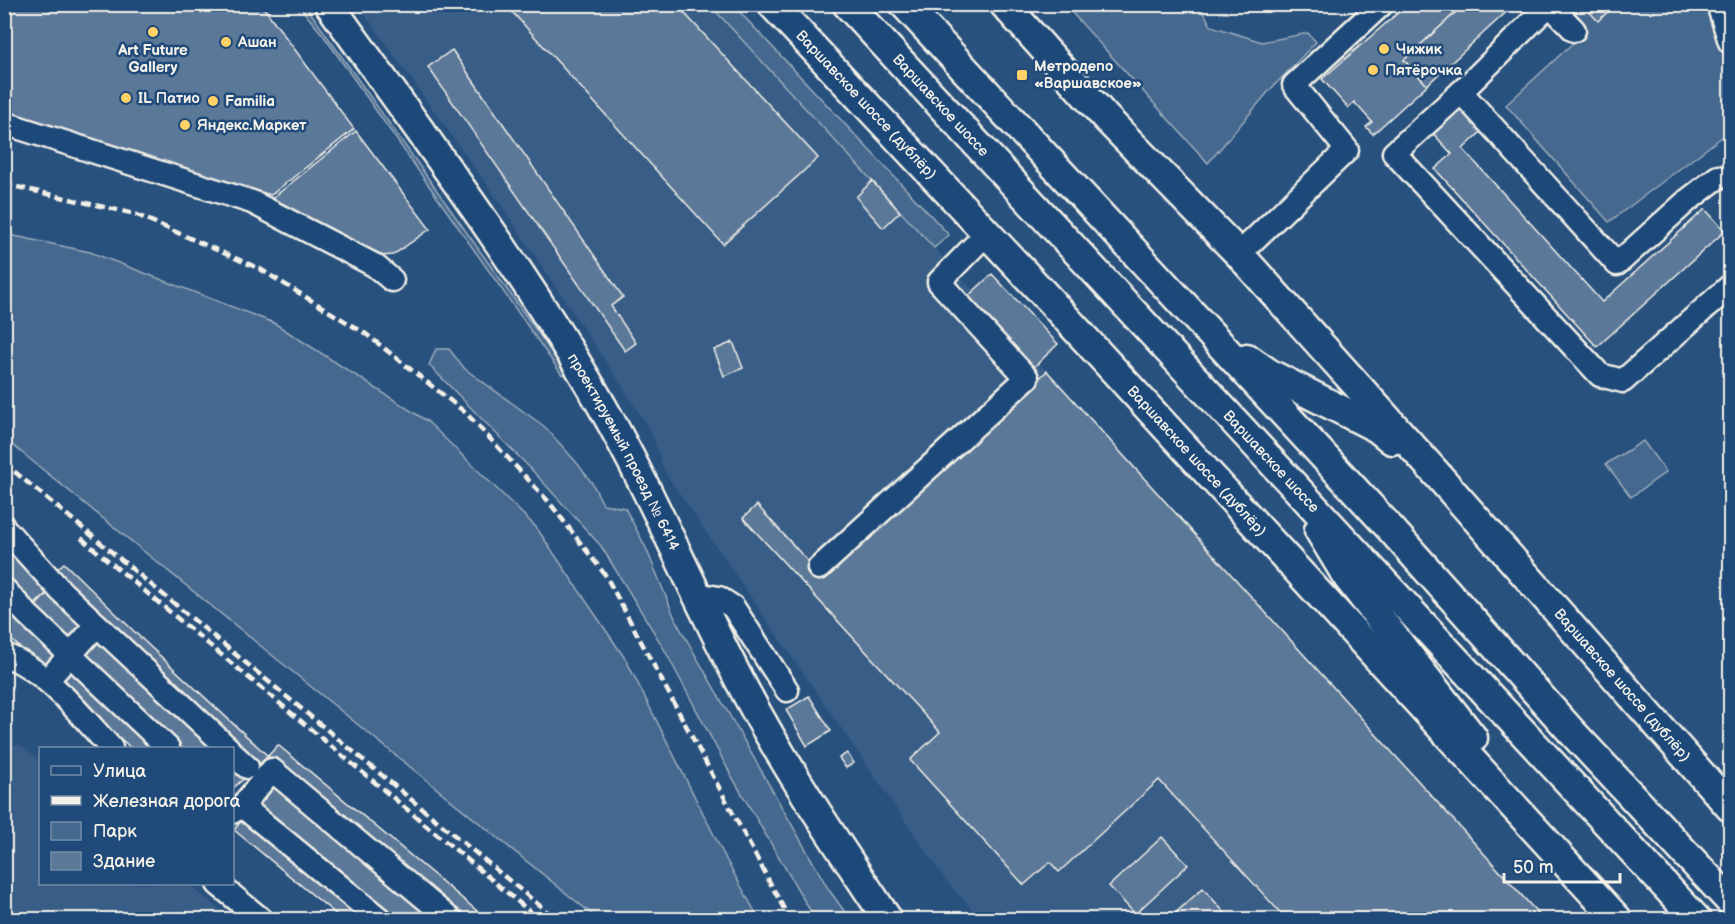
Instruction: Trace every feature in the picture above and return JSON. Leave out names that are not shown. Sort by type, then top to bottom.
[{"type":"main road","name":"проектируемый проезд № 6414","points":[[329,4],[451,175],[551,322],[602,406],[649,493],[695,594],[746,693],[794,776],[888,920]]},
{"type":"main road","name":"Варшавское шоссе (дублёр)","points":[[772,4],[987,233],[1618,920]]},
{"type":"main road","name":"Варшавское шоссе","points":[[847,4],[1697,920]]},
{"type":"main road","points":[[904,4],[1208,330],[1389,527],[1571,731],[1731,901]]},
{"type":"main road","name":"Варшавское шоссе (дублёр)","points":[[1004,4],[1106,118],[1239,254],[1731,807]]},
{"type":"main road","points":[[1208,330],[1270,374],[1377,428],[1434,472]]},
{"type":"main road","points":[[1288,479],[1347,578],[1528,808],[1583,884]]},
{"type":"street","points":[[1239,254],[1347,150],[1294,85],[1382,4]]},
{"type":"street","points":[[1718,4],[1731,42]]},
{"type":"street","points":[[1574,30],[1550,5],[1461,92],[1394,153],[1600,375],[1623,381],[1731,286]]},
{"type":"street","points":[[1461,92],[1617,264],[1687,201],[1726,178]]},
{"type":"street","points":[[4,123],[252,202],[374,265],[392,280]]},
{"type":"street","points":[[819,568],[1027,378],[939,282],[987,233]]},
{"type":"street","points":[[4,528],[61,591],[226,747]]},
{"type":"street","points":[[695,594],[719,598],[733,607],[788,690]]},
{"type":"street","points":[[10,605],[70,655],[167,747]]},
{"type":"street","points":[[52,675],[97,625]]},
{"type":"street","points":[[4,655],[33,671],[60,692],[110,747]]},
{"type":"street","points":[[381,920],[238,809],[272,771],[451,920]]},
{"type":"street","points":[[219,885],[262,920]]},
{"type":"shaded area","points":[[358,5],[710,5],[974,291],[992,274],[1058,344],[1039,363],[1544,919],[981,919],[947,882],[664,471],[651,432],[624,389],[492,192]]},
{"type":"shaded area","points":[[5,745],[21,745],[39,760],[39,885],[189,885],[232,919],[19,919],[5,907]]},
{"type":"green space","points":[[298,5],[305,5],[566,372],[562,375],[323,35]]},
{"type":"green space","points":[[710,5],[733,5],[949,235],[934,248]]},
{"type":"green space","points":[[1065,5],[1200,5],[1211,26],[1262,42],[1308,33],[1316,42],[1269,91],[1208,163]]},
{"type":"green space","points":[[1561,5],[1708,5],[1716,21],[1730,75],[1730,131],[1609,222],[1506,105],[1586,31]]},
{"type":"green space","points":[[5,234],[90,252],[274,323],[427,421],[536,527],[626,660],[727,861],[759,919],[598,919],[5,439]]},
{"type":"green space","points":[[436,349],[449,349],[465,369],[545,427],[577,463],[592,483],[603,504],[625,508],[646,548],[676,621],[829,890],[850,919],[815,919],[732,777],[663,647],[601,546],[531,469],[429,365]]},
{"type":"green space","points":[[1643,441],[1666,472],[1631,497],[1606,464]]},
{"type":"building","points":[[4,4],[261,4],[354,129],[271,195],[4,114]]},
{"type":"building","points":[[505,4],[676,4],[818,158],[723,244]]},
{"type":"building","name":"Пятёрочка","points":[[1408,4],[1465,4],[1404,60],[1427,85],[1373,134],[1366,127],[1372,122],[1354,102],[1348,108],[1322,79]]},
{"type":"building","points":[[1465,4],[1515,4],[1427,85],[1404,60]]},
{"type":"building","points":[[1582,4],[1616,4],[1598,21]]},
{"type":"building","points":[[452,50],[623,297],[611,306],[636,343],[625,351],[428,67]]},
{"type":"building","points":[[1459,104],[1483,130],[1463,149],[1602,302],[1705,209],[1725,231],[1597,347],[1435,169],[1452,154],[1430,130]]},
{"type":"building","points":[[356,131],[430,229],[393,255],[368,257],[265,204]]},
{"type":"building","points":[[872,181],[900,212],[883,228],[856,197]]},
{"type":"building","points":[[992,274],[1058,344],[1031,370],[965,299]]},
{"type":"building","points":[[733,342],[743,368],[724,376],[714,350]]},
{"type":"building","points":[[1047,371],[1544,920],[1287,920],[1159,780],[1059,872],[1050,862],[1024,885],[910,760],[940,732],[743,518],[757,505],[822,577]]},
{"type":"building","points":[[4,536],[52,588],[31,608],[4,580]]},
{"type":"building","points":[[64,563],[268,756],[255,768],[52,573]]},
{"type":"building","points":[[52,588],[89,628],[69,649],[32,610]]},
{"type":"building","points":[[15,616],[62,659],[49,674],[4,633],[4,628]]},
{"type":"building","points":[[96,634],[214,744],[211,747],[175,747],[75,655]]},
{"type":"building","points":[[67,664],[157,747],[130,747],[54,678]]},
{"type":"building","points":[[809,696],[831,731],[807,746],[786,710]]},
{"type":"building","points":[[278,745],[488,920],[461,920],[268,756]]},
{"type":"building","points":[[847,753],[854,763],[846,768],[839,758]]},
{"type":"building","points":[[234,763],[248,775],[234,787]]},
{"type":"building","points":[[276,782],[442,920],[389,920],[254,808]]},
{"type":"building","points":[[245,816],[372,920],[343,920],[234,830]]},
{"type":"building","points":[[1162,837],[1188,865],[1135,914],[1109,886]]},
{"type":"building","points":[[1203,888],[1231,920],[1171,920],[1170,918]]},
{"type":"railway","points":[[4,184],[135,214],[260,269],[366,334],[466,413],[549,502],[606,576],[790,920]]},
{"type":"railway","points":[[4,463],[557,920]]},
{"type":"railway","points":[[81,538],[540,920]]},
{"type":"place","name":"Art Future Gallery","points":[[153,32]]},
{"type":"place","name":"Ашан","points":[[226,42]]},
{"type":"place","name":"Чижик","points":[[1384,49]]},
{"type":"place","name":"Пятёрочка","points":[[1373,70]]},
{"type":"place","name":"Метродепо «Варшавское»","points":[[1022,75]]},
{"type":"place","name":"IL Патио","points":[[126,98]]},
{"type":"place","name":"Familia","points":[[213,101]]},
{"type":"place","name":"Яндекс.Маркет","points":[[185,125]]}]
